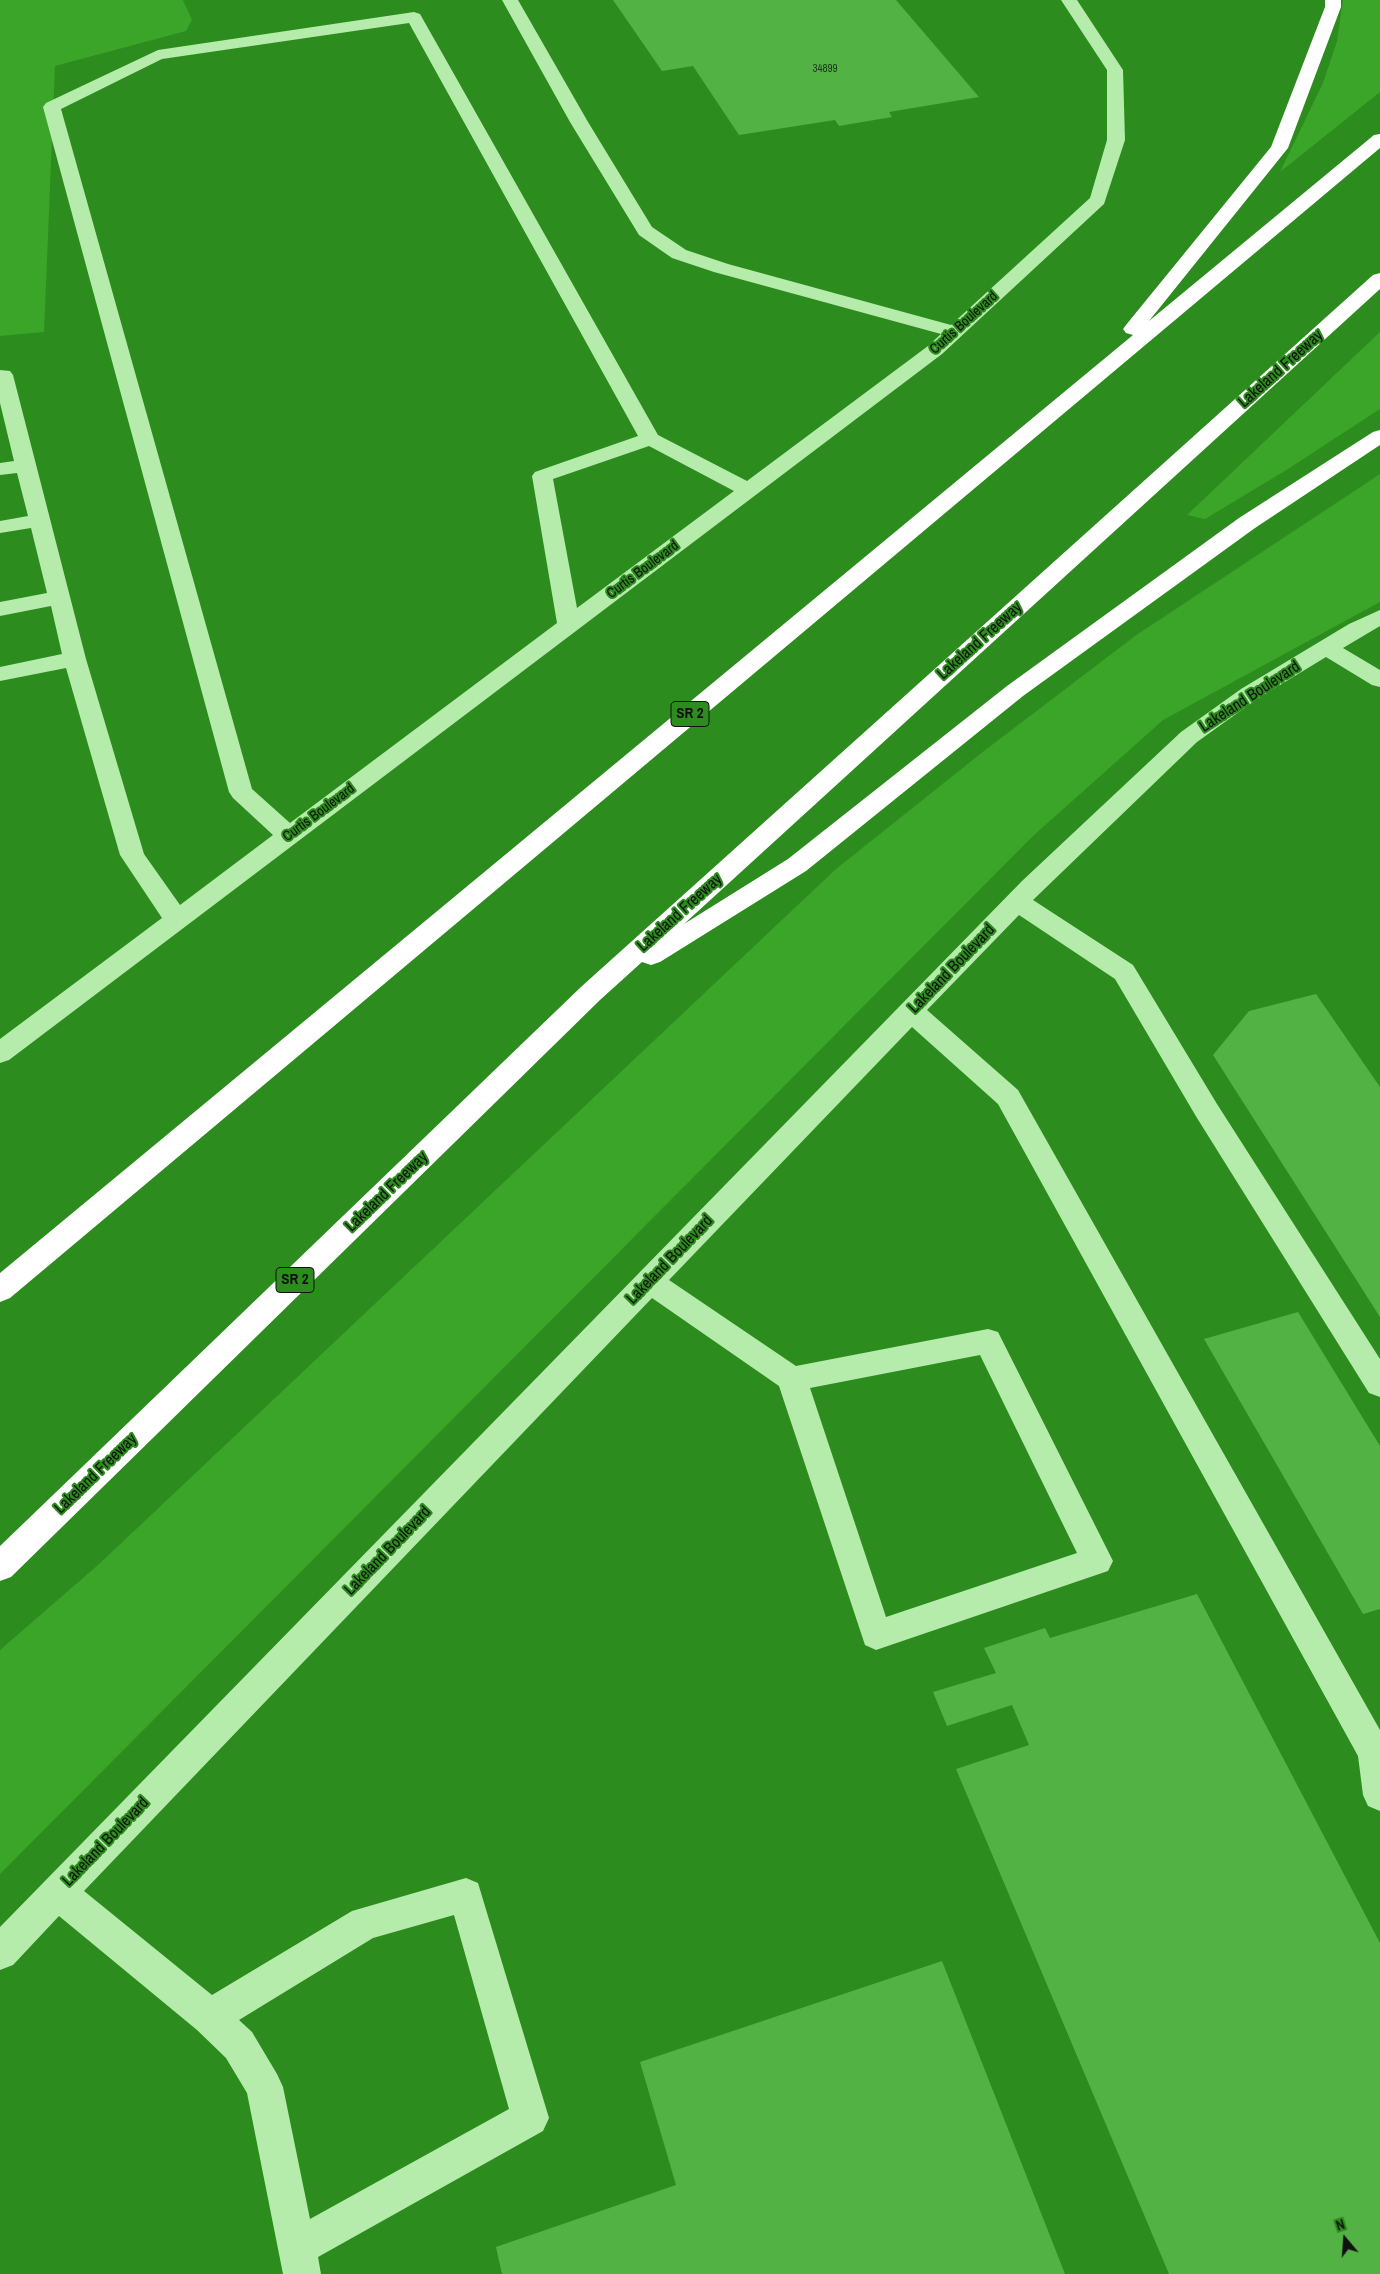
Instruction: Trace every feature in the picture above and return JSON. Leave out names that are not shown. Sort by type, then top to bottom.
[{"type":"highway","points":[[1094,377],[1280,148],[1333,7],[1333,0]]},
{"type":"highway","name":"SR 2","points":[[0,1290],[1380,139]]},
{"type":"highway","name":"Lakeland Freeway","points":[[0,1567],[591,993],[1380,279]]},
{"type":"highway","points":[[591,993],[797,865],[1016,691],[1248,523],[1380,436]]},
{"type":"street","points":[[510,0],[579,122],[645,231],[679,254],[721,268],[955,332]]},
{"type":"street","name":"Curtis Boulevard","points":[[0,1053],[935,350],[1098,200],[1116,140],[1115,70],[1069,0]]},
{"type":"street","points":[[289,836],[241,792],[52,108],[158,55],[414,17],[650,439],[749,490]]},
{"type":"street","points":[[0,376],[3,375],[75,659],[132,855],[177,920]]},
{"type":"street","points":[[569,626],[542,476],[650,439]]},
{"type":"street","points":[[0,470],[27,465]]},
{"type":"street","points":[[0,527],[40,520]]},
{"type":"street","points":[[0,609],[59,598]]},
{"type":"street","name":"Lakeland Boulevard","points":[[0,1952],[1017,902],[1189,737],[1249,694],[1356,629],[1380,617]]},
{"type":"street","points":[[1327,648],[1380,680]]},
{"type":"street","points":[[0,674],[75,659]]},
{"type":"street","points":[[1017,902],[1124,972],[1207,1111],[1380,1384]]},
{"type":"street","points":[[912,1011],[1008,1097],[1375,1753],[1380,1795]]},
{"type":"street","points":[[649,1281],[792,1379],[876,1635],[1097,1561],[988,1341],[792,1379]]},
{"type":"street","points":[[58,1892],[210,2017],[239,2045],[264,2087],[300,2261],[530,2118],[466,1895],[365,1923],[210,2017]]},
{"type":"green space","points":[[0,0],[183,0],[192,20],[186,31],[55,66],[44,332],[0,336]]},
{"type":"green space","points":[[1343,0],[1380,0],[1380,92],[1280,172],[1323,83],[1337,41]]},
{"type":"green space","points":[[1380,332],[1380,409],[1288,469],[1205,519],[1187,515]]},
{"type":"green space","points":[[1380,474],[1380,602],[1163,720],[1033,836],[0,1874],[0,1650],[98,1565],[836,869],[984,751],[1135,636]]},
{"type":"building","points":[[613,0],[896,0],[979,97],[889,112],[892,117],[839,126],[835,120],[739,135],[693,66],[662,71]]},
{"type":"building","points":[[1316,994],[1380,1087],[1380,1317],[1213,1055],[1249,1011]]},
{"type":"building","points":[[1298,1312],[1380,1446],[1380,1609],[1363,1614],[1204,1339]]},
{"type":"building","points":[[1197,1594],[1380,1943],[1380,2274],[1169,2274],[956,1769],[1029,1745],[1012,1705],[947,1726],[933,1692],[996,1673],[984,1648],[1045,1628],[1050,1638]]},
{"type":"building","points":[[942,1961],[1065,2274],[502,2274],[496,2247],[676,2185],[640,2062]]}]
